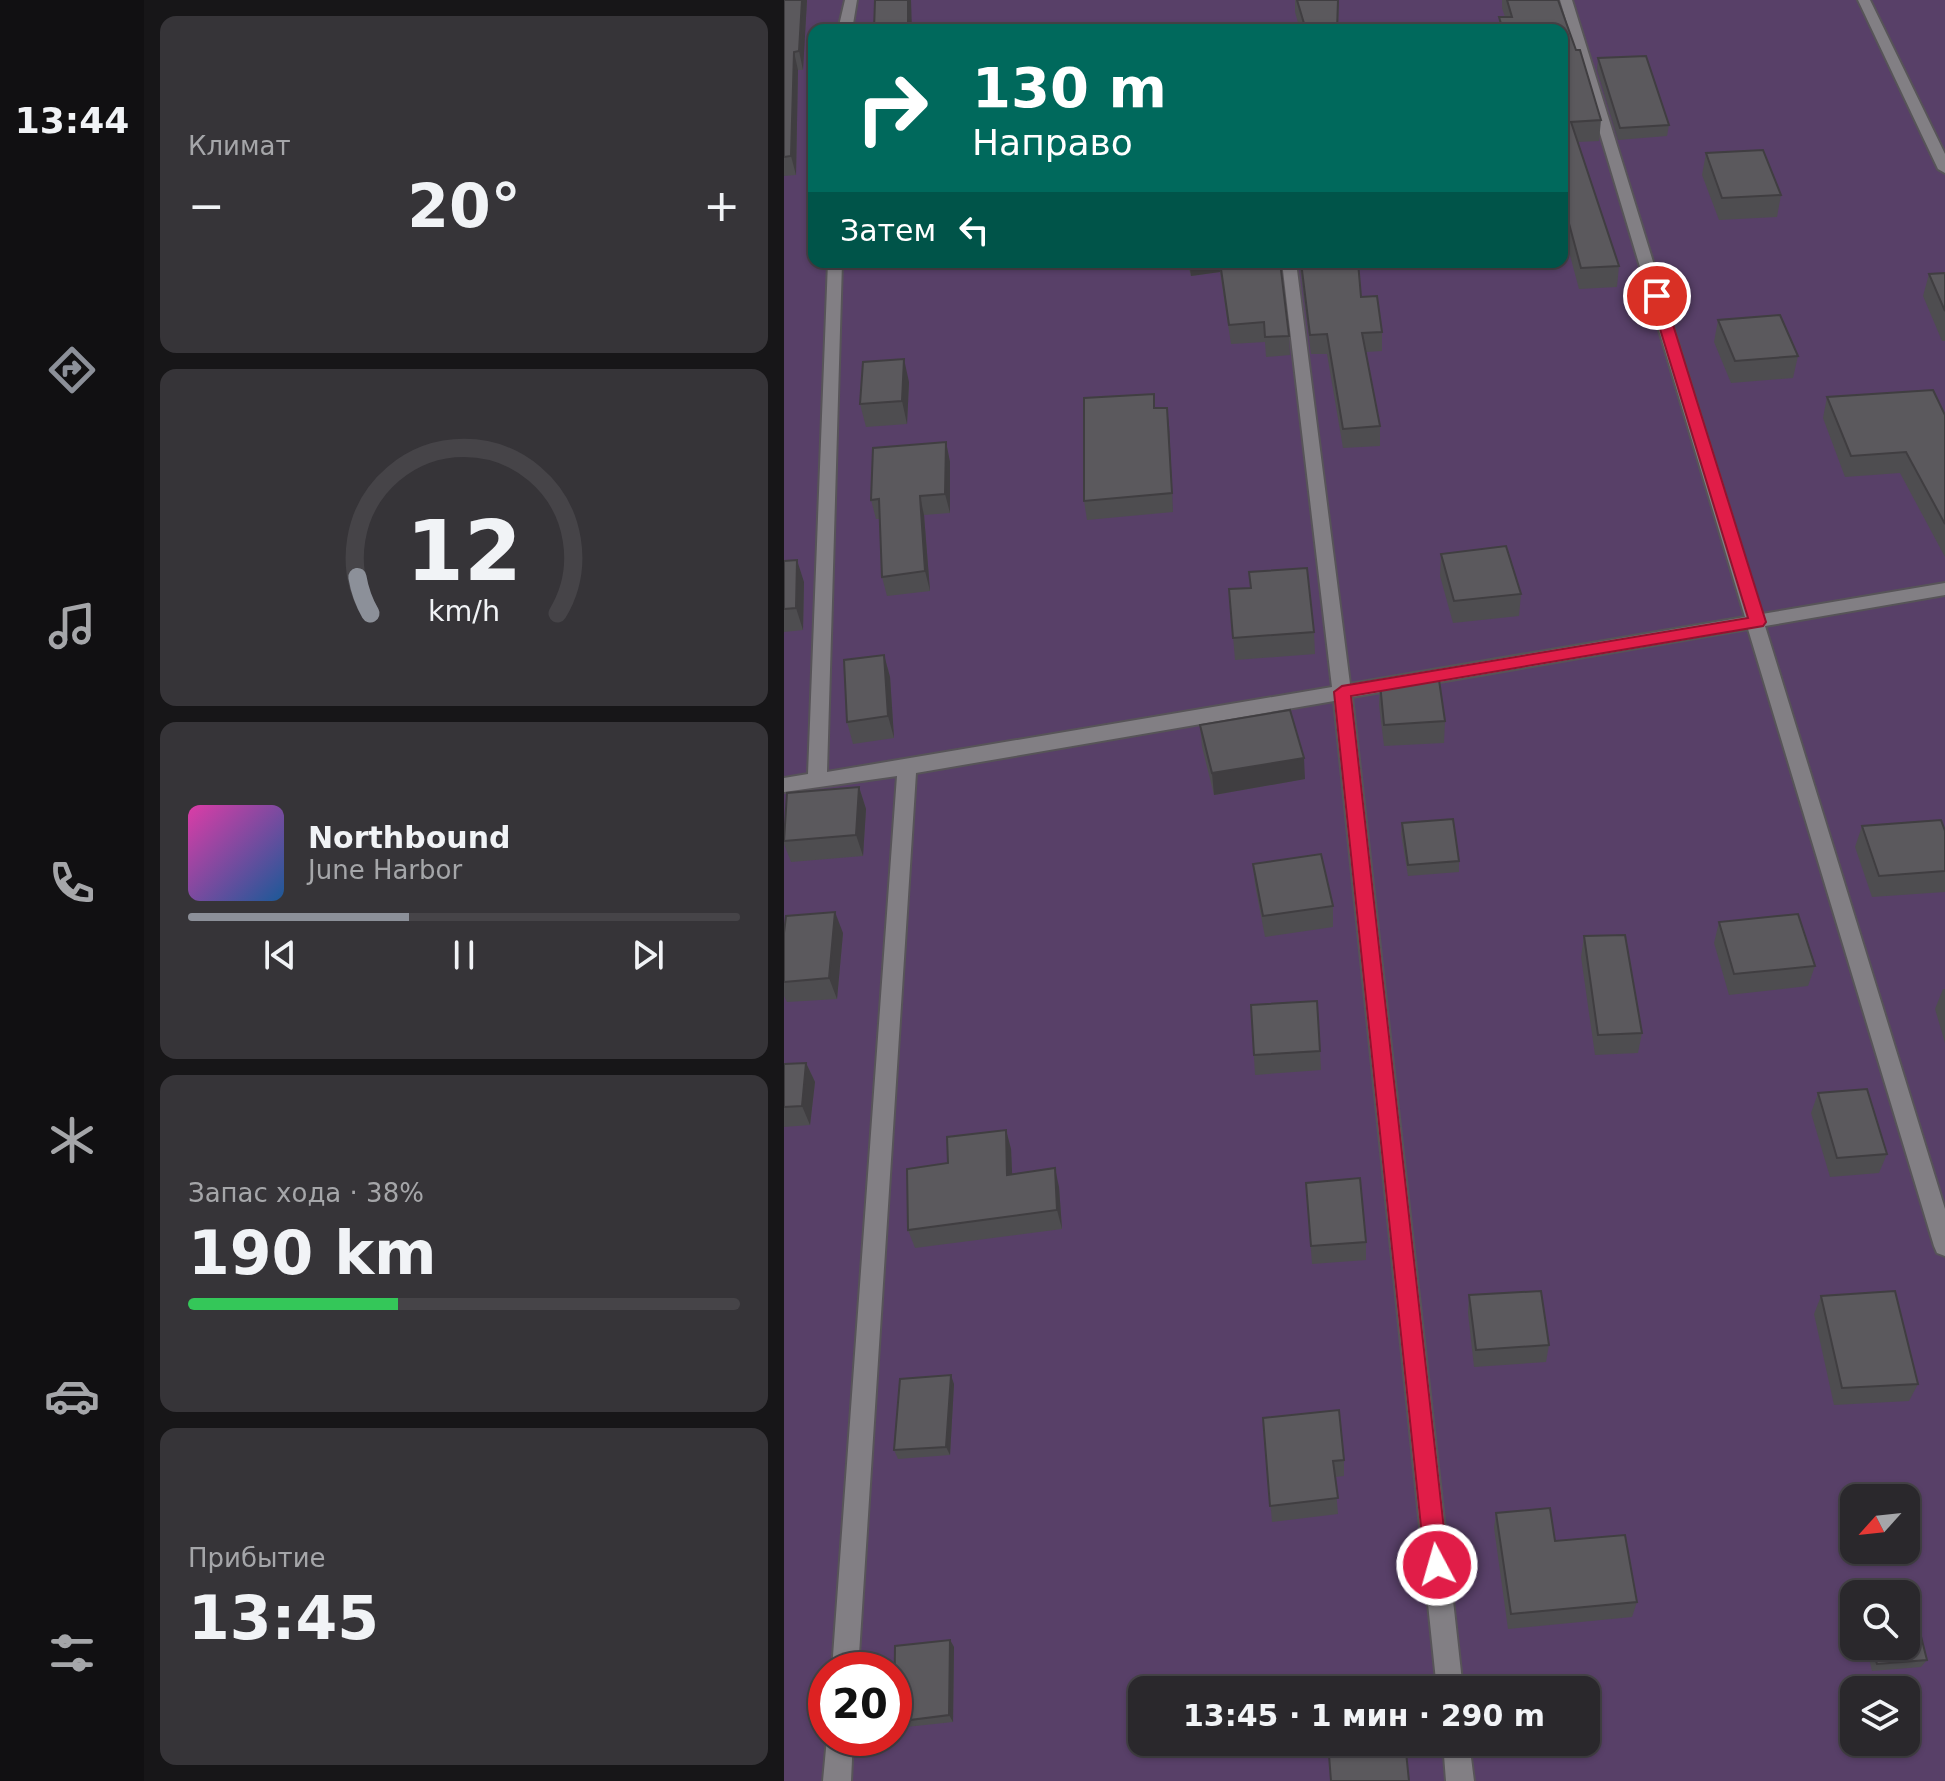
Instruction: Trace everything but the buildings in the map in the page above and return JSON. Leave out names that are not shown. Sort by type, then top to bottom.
[{"type":"lane","points":[[846,24],[851,0]]},
{"type":"lane","points":[[1566,0],[1945,1246]]},
{"type":"lane","points":[[1864,0],[1945,169]]},
{"type":"lane","points":[[817,780],[835,268]]},
{"type":"lane","points":[[1290,268],[1342,692],[1448,1676]]},
{"type":"lane","points":[[784,785],[907,767],[1945,589]]},
{"type":"lane","points":[[846,1652],[907,767]]},
{"type":"lane","points":[[837,1781],[839,1756]]},
{"type":"lane","points":[[1457,1756],[1460,1781]]},
{"type":"shaded area","points":[[784,0],[1945,0],[1945,1781],[784,1781]]},
{"type":"route","points":[[1437,1565],[1342,692],[1757,622],[1657,296]]}]
